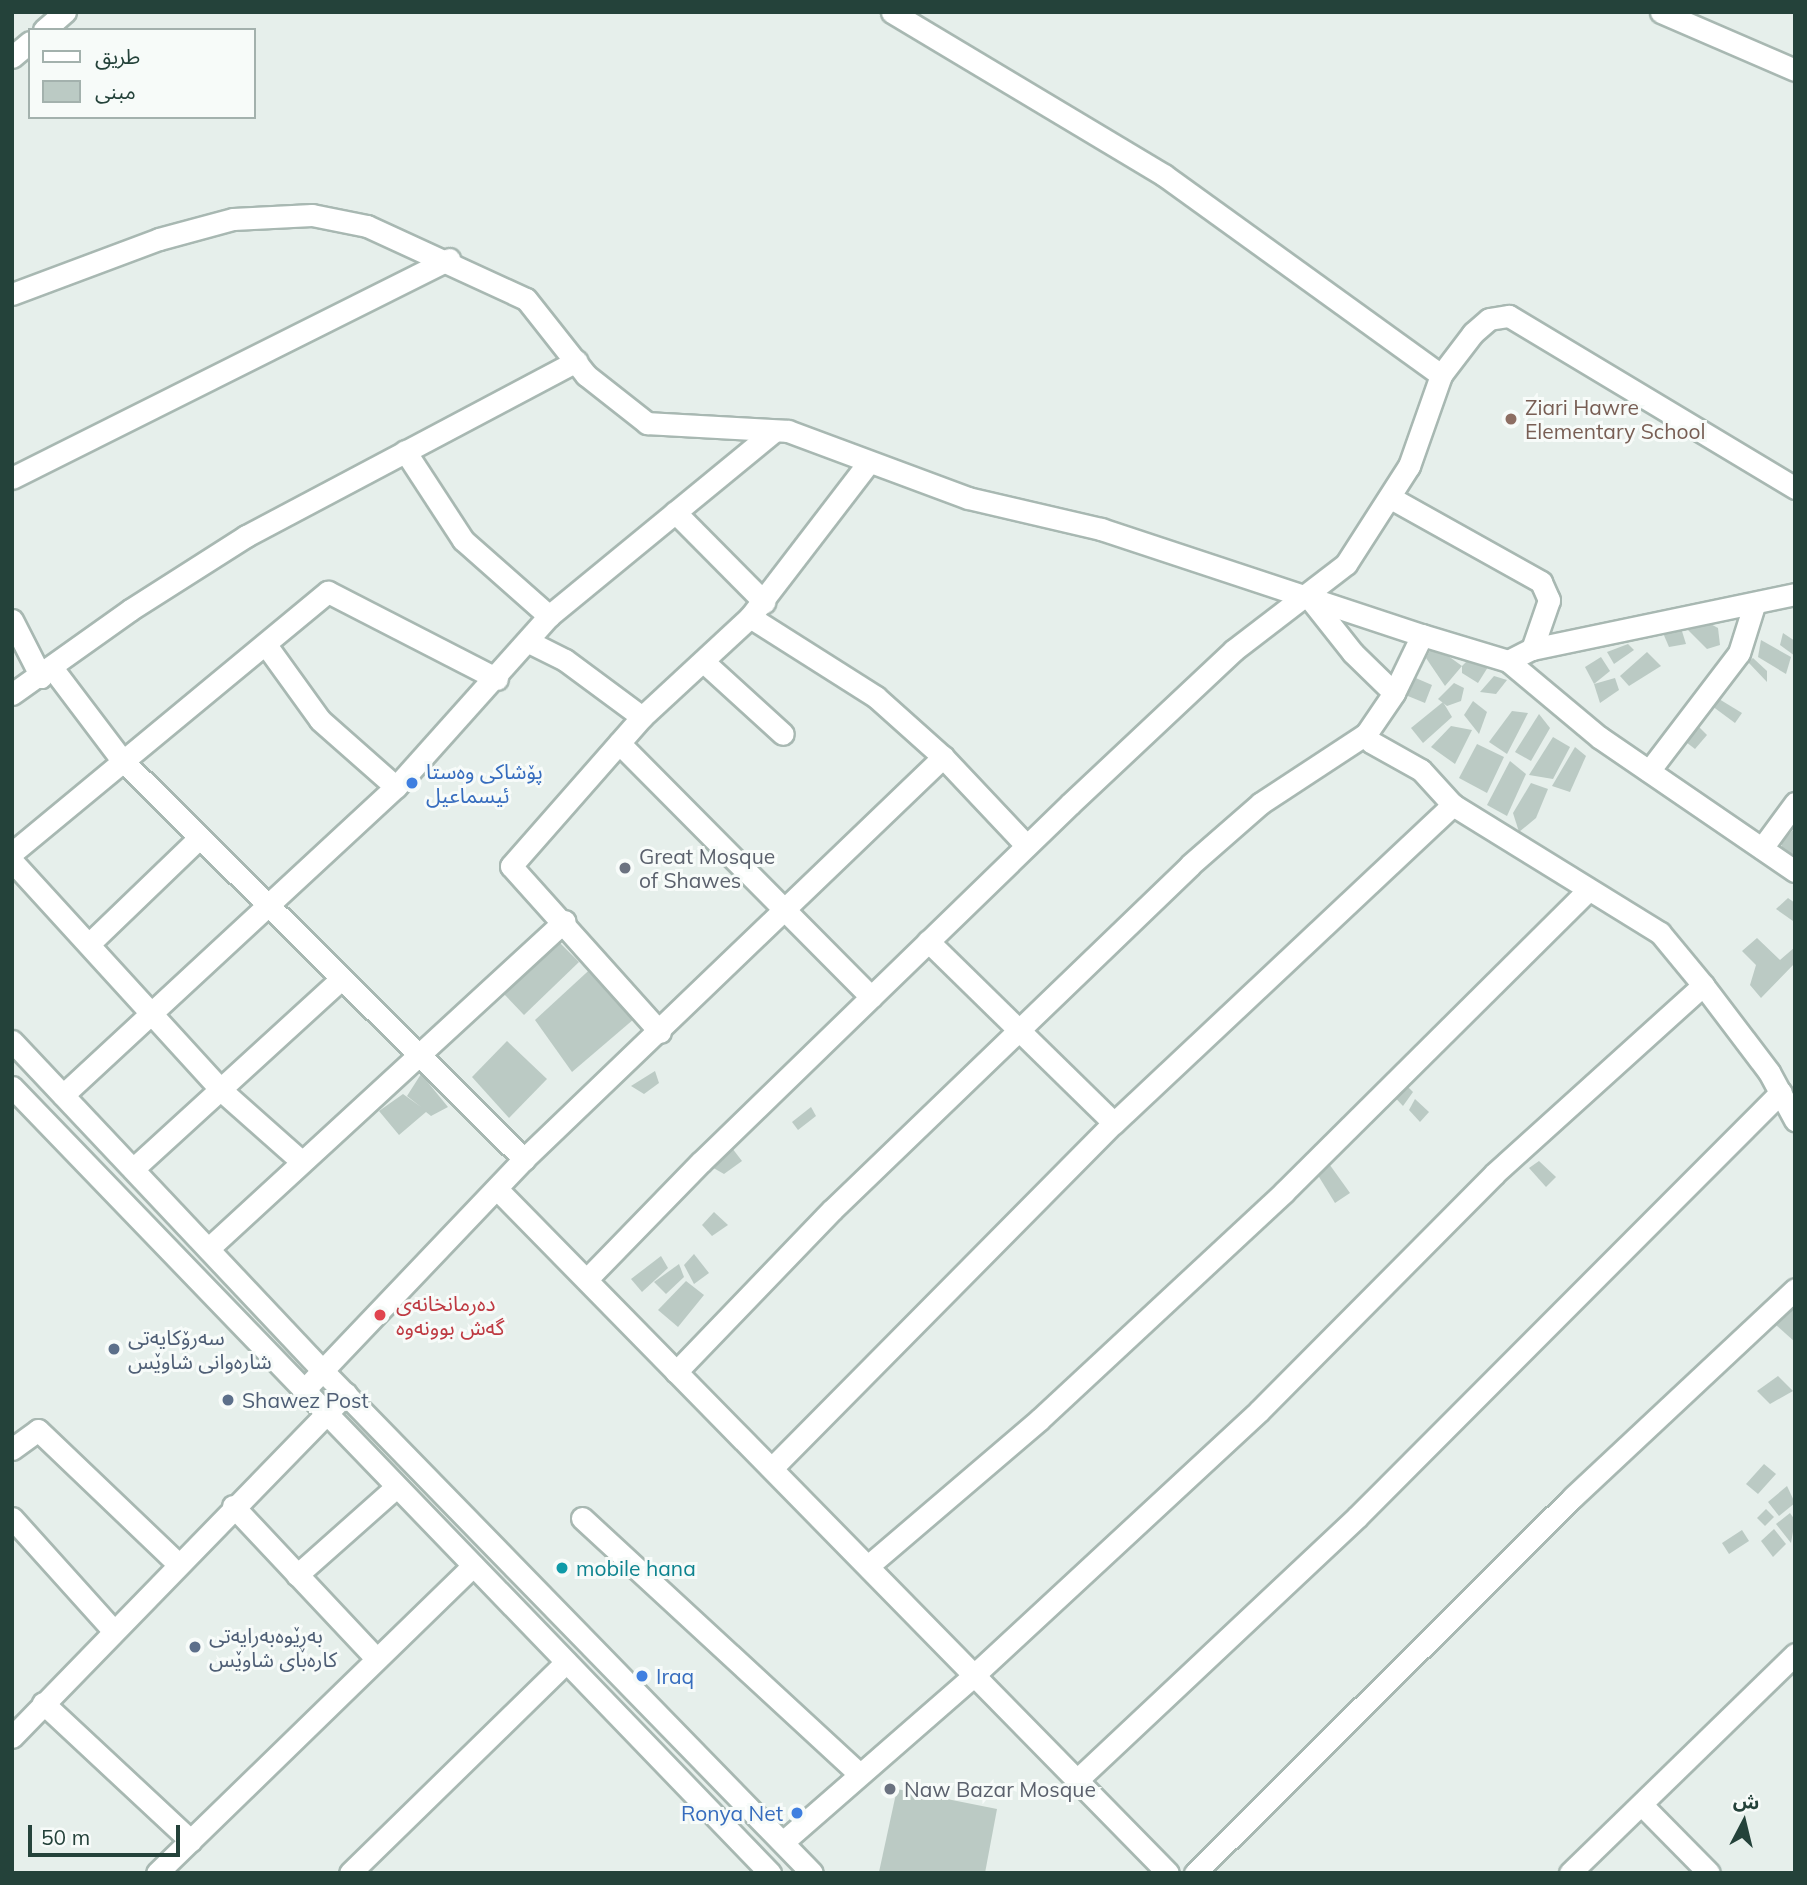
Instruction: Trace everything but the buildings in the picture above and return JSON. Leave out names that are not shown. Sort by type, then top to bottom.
[{"type":"street","points":[[46,28],[65,12]]},
{"type":"street","points":[[892,12],[1164,175],[1441,375]]},
{"type":"street","points":[[1661,12],[1795,70]]},
{"type":"street","points":[[12,57],[28,44]]},
{"type":"street","points":[[12,293],[159,239],[233,219],[312,215],[367,226],[449,259],[526,299],[576,361],[648,423],[774,431],[968,498],[1101,529],[1508,661],[1600,737],[1795,871]]},
{"type":"street","points":[[12,478],[449,259]]},
{"type":"street","points":[[588,1278],[1026,845],[1234,650],[1346,564],[1391,498],[1427,427],[1441,375],[1473,333],[1489,319],[1509,316],[1795,488]]},
{"type":"street","points":[[12,694],[47,673],[130,610],[246,536],[576,361]]},
{"type":"street","points":[[63,1096],[396,788],[497,680],[549,616],[774,431]]},
{"type":"street","points":[[405,451],[463,540],[549,616]]},
{"type":"street","points":[[660,1032],[564,921],[511,866],[642,717],[705,663],[757,610],[868,463]]},
{"type":"street","points":[[1391,498],[1541,582],[1549,600],[1532,649]]},
{"type":"street","points":[[675,512],[757,610],[876,697],[943,757],[1026,845]]},
{"type":"street","points":[[12,853],[121,759],[266,645],[328,592],[497,680]]},
{"type":"street","points":[[1307,594],[1353,653],[1394,693]]},
{"type":"street","points":[[1508,661],[1532,649],[1754,605],[1795,594]]},
{"type":"street","points":[[1649,771],[1739,653],[1754,605]]},
{"type":"street","points":[[12,620],[47,673],[121,759],[524,1159]]},
{"type":"street","points":[[676,1372],[832,1210],[1251,812],[1366,734],[1394,693],[1422,635]]},
{"type":"street","points":[[529,642],[565,660],[642,717]]},
{"type":"street","points":[[266,645],[320,720],[396,788]]},
{"type":"street","points":[[705,663],[783,734]]},
{"type":"street","points":[[1366,734],[1421,771],[1453,805],[1586,892],[1660,933],[1703,985],[1781,1092],[1795,1120]]},
{"type":"street","points":[[619,743],[781,912],[871,997]]},
{"type":"street","points":[[303,1391],[524,1159],[660,1032],[943,757]]},
{"type":"street","points":[[1762,848],[1795,803]]},
{"type":"street","points":[[775,1466],[1114,1124],[1453,805]]},
{"type":"street","points":[[91,942],[200,837]]},
{"type":"street","points":[[12,861],[91,942],[150,1014],[221,1090],[301,1161]]},
{"type":"street","points":[[868,1566],[1040,1419],[1284,1192],[1586,892]]},
{"type":"street","points":[[209,1248],[564,921]]},
{"type":"street","points":[[928,940],[1114,1124]]},
{"type":"street","points":[[133,1169],[341,979]]},
{"type":"street","points":[[783,1842],[858,1773],[973,1676],[1259,1411],[1494,1174],[1703,985]]},
{"type":"street","points":[[12,1041],[322,1370],[813,1873]]},
{"type":"street","points":[[12,1087],[770,1873]]},
{"type":"street","points":[[1076,1781],[1357,1517],[1781,1092]]},
{"type":"street","points":[[497,1189],[588,1278],[676,1372],[775,1466],[973,1676],[1168,1873]]},
{"type":"street","points":[[1195,1873],[1573,1497],[1795,1289]]},
{"type":"street","points":[[12,1737],[112,1629],[346,1394]]},
{"type":"street","points":[[12,1450],[38,1430],[177,1563]]},
{"type":"street","points":[[297,1575],[396,1487]]},
{"type":"street","points":[[233,1507],[374,1656]]},
{"type":"street","points":[[12,1518],[112,1629]]},
{"type":"street","points":[[582,1518],[858,1773]]},
{"type":"street","points":[[157,1873],[374,1656],[473,1566]]},
{"type":"street","points":[[1570,1873],[1795,1654]]},
{"type":"street","points":[[350,1873],[566,1662]]},
{"type":"street","points":[[43,1703],[191,1841]]},
{"type":"street","points":[[1642,1805],[1709,1873]]},
{"type":"place","name":"Ziari Hawre Elementary School","points":[[1511,419]]},
{"type":"place","name":"پۆشاکی وەستا ئیسماعیل","points":[[412,783]]},
{"type":"place","name":"Great Mosque of Shawes","points":[[625,868]]},
{"type":"place","name":"دەرمانخانەی گەش بوونەوە","points":[[380,1315]]},
{"type":"place","name":"سەرۆکایەتی شارەوانی شاوێس","points":[[114,1349]]},
{"type":"place","name":"Shawez Post","points":[[228,1400]]},
{"type":"place","name":"mobile hana","points":[[562,1568]]},
{"type":"place","name":"بەڕێوەبەرایەتی کارەبای شاوێس","points":[[195,1647]]},
{"type":"place","name":"Iraq","points":[[642,1676]]},
{"type":"place","name":"Naw Bazar Mosque","points":[[890,1789]]},
{"type":"place","name":"Ronya Net","points":[[797,1813]]}]
